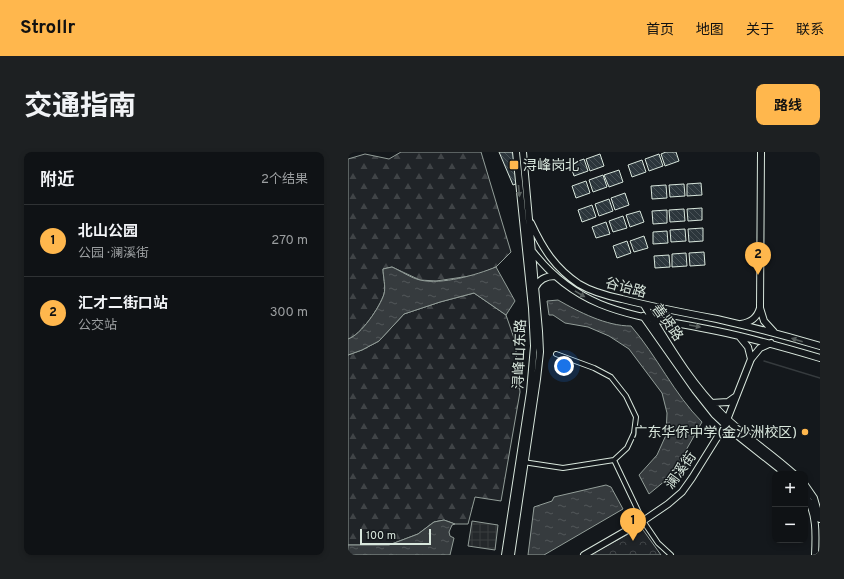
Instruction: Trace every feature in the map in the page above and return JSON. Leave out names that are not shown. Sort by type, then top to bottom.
[{"type":"street","name":"谷诒路","points":[[516,152],[525,242],[530,253],[549,271],[579,294],[601,305],[618,311],[771,343],[820,358]]},
{"type":"street","name":"浔峰山东路","points":[[511,555],[534,346],[529,217],[523,152]]},
{"type":"street","points":[[761,152],[760,308],[764,321],[774,333]]},
{"type":"street","name":"谷诒路","points":[[529,217],[549,256],[555,264],[587,288],[605,295],[644,305],[741,325],[820,346]]},
{"type":"street","points":[[530,253],[541,252],[549,256]]},
{"type":"street","name":"浔峰山东路","points":[[505,555],[539,360],[539,331],[530,253]]},
{"type":"street","points":[[549,271],[555,264]]},
{"type":"street","points":[[535,288],[539,281],[543,278],[555,276]]},
{"type":"street","name":"善贤路","points":[[644,305],[643,316],[695,390],[726,422],[783,471]]},
{"type":"street","name":"善贤路","points":[[644,305],[689,375],[726,422],[790,471]]},
{"type":"street","points":[[741,325],[754,319],[760,308]]},
{"type":"street","points":[[662,334],[663,327],[671,322]]},
{"type":"street","points":[[736,335],[746,343],[751,359]]},
{"type":"street","points":[[751,359],[760,348],[771,343]]},
{"type":"street","points":[[522,462],[563,468],[614,460],[627,448],[634,433],[636,417],[626,396],[611,378],[594,368],[556,354]]},
{"type":"street","name":"澜溪街","points":[[584,555],[643,521],[668,504],[682,492],[726,422],[751,359]]},
{"type":"street","points":[[711,402],[728,402],[736,396]]},
{"type":"street","points":[[614,460],[643,521],[658,543],[671,555]]},
{"type":"street","points":[[808,489],[814,498],[820,519]]},
{"type":"street","points":[[808,501],[813,512],[815,555]]},
{"type":"green space","points":[[401,152],[481,152],[511,252],[496,267],[477,275],[436,281],[420,280],[392,267],[383,269],[385,288],[382,300],[359,332],[348,339],[348,159],[365,154],[389,159]]},
{"type":"green space","points":[[474,293],[506,315],[515,341],[520,392],[501,501],[475,497],[468,524],[455,524],[444,520],[434,522],[418,534],[389,545],[348,545],[348,355],[362,350],[379,341],[404,314]]},
{"type":"green space","points":[[641,527],[661,555],[590,555]]},
{"type":"shaded area","points":[[472,521],[498,525],[495,550],[468,546]]},
{"type":"water","points":[[392,267],[413,278],[438,281],[459,278],[496,267],[515,301],[506,315],[474,293],[440,302],[404,314],[379,341],[362,350],[348,355],[348,339],[359,332],[382,300],[385,288],[383,269]]},
{"type":"water","points":[[558,300],[584,314],[602,321],[612,324],[631,326],[674,387],[702,422],[672,475],[649,494],[639,475],[657,455],[666,435],[667,413],[662,393],[629,349],[609,336],[588,327],[565,323],[553,315],[549,315],[547,301]]},
{"type":"water","points":[[606,485],[611,487],[623,509],[544,555],[528,555],[534,507],[552,501],[554,497]]},
{"type":"water","points":[[444,520],[455,524],[452,525],[449,532],[450,536],[454,538],[450,555],[348,555],[348,545],[389,545],[418,534],[434,522]]},
{"type":"building","name":"浔峰岗北","points":[[499,152],[517,152],[528,179],[513,185]]},
{"type":"building","points":[[666,152],[676,152],[679,161],[665,166],[661,154]]},
{"type":"building","points":[[600,154],[604,166],[590,171],[586,159]]},
{"type":"building","points":[[659,154],[663,166],[649,171],[645,159]]},
{"type":"building","points":[[584,159],[588,171],[574,176],[570,164]]},
{"type":"building","points":[[642,160],[646,172],[632,177],[628,165]]},
{"type":"building","points":[[619,170],[623,182],[609,187],[604,175]]},
{"type":"building","points":[[603,175],[607,187],[593,192],[589,180]]},
{"type":"building","points":[[586,181],[590,193],[576,198],[572,186]]},
{"type":"building","points":[[701,183],[702,195],[687,196],[687,184]]},
{"type":"building","points":[[684,184],[685,196],[670,197],[669,185]]},
{"type":"building","points":[[666,185],[667,198],[652,199],[651,186]]},
{"type":"building","points":[[625,193],[629,205],[615,210],[611,198]]},
{"type":"building","points":[[609,199],[613,211],[599,216],[595,204]]},
{"type":"building","points":[[592,205],[596,217],[582,222],[578,210]]},
{"type":"building","points":[[702,208],[702,220],[688,221],[687,209]]},
{"type":"building","points":[[684,209],[685,221],[670,222],[669,210]]},
{"type":"building","points":[[667,210],[667,223],[653,224],[652,211]]},
{"type":"building","points":[[640,211],[644,222],[630,227],[626,215]]},
{"type":"building","points":[[623,216],[627,228],[613,232],[609,221]]},
{"type":"building","points":[[606,222],[610,234],[596,238],[592,227]]},
{"type":"building","points":[[703,228],[703,241],[689,242],[688,229]]},
{"type":"building","points":[[685,229],[686,241],[671,242],[670,230]]},
{"type":"building","points":[[667,231],[668,243],[653,244],[653,232]]},
{"type":"building","points":[[644,236],[648,248],[634,252],[630,241]]},
{"type":"building","points":[[627,241],[631,253],[617,258],[613,246]]},
{"type":"building","points":[[704,252],[705,265],[690,266],[689,253]]},
{"type":"building","points":[[686,253],[687,266],[672,267],[672,254]]},
{"type":"building","points":[[669,255],[670,267],[655,268],[654,256]]},
{"type":"waterway","points":[[764,361],[820,378]]},
{"type":"place","name":"浔峰岗北","points":[[514,165]]},
{"type":"place","name":"汇才二街口站","points":[[758,275]]},
{"type":"place","name":"广东华侨中学(金沙洲校区)","points":[[805,432]]},
{"type":"place","name":"北山公园","points":[[633,541]]}]
